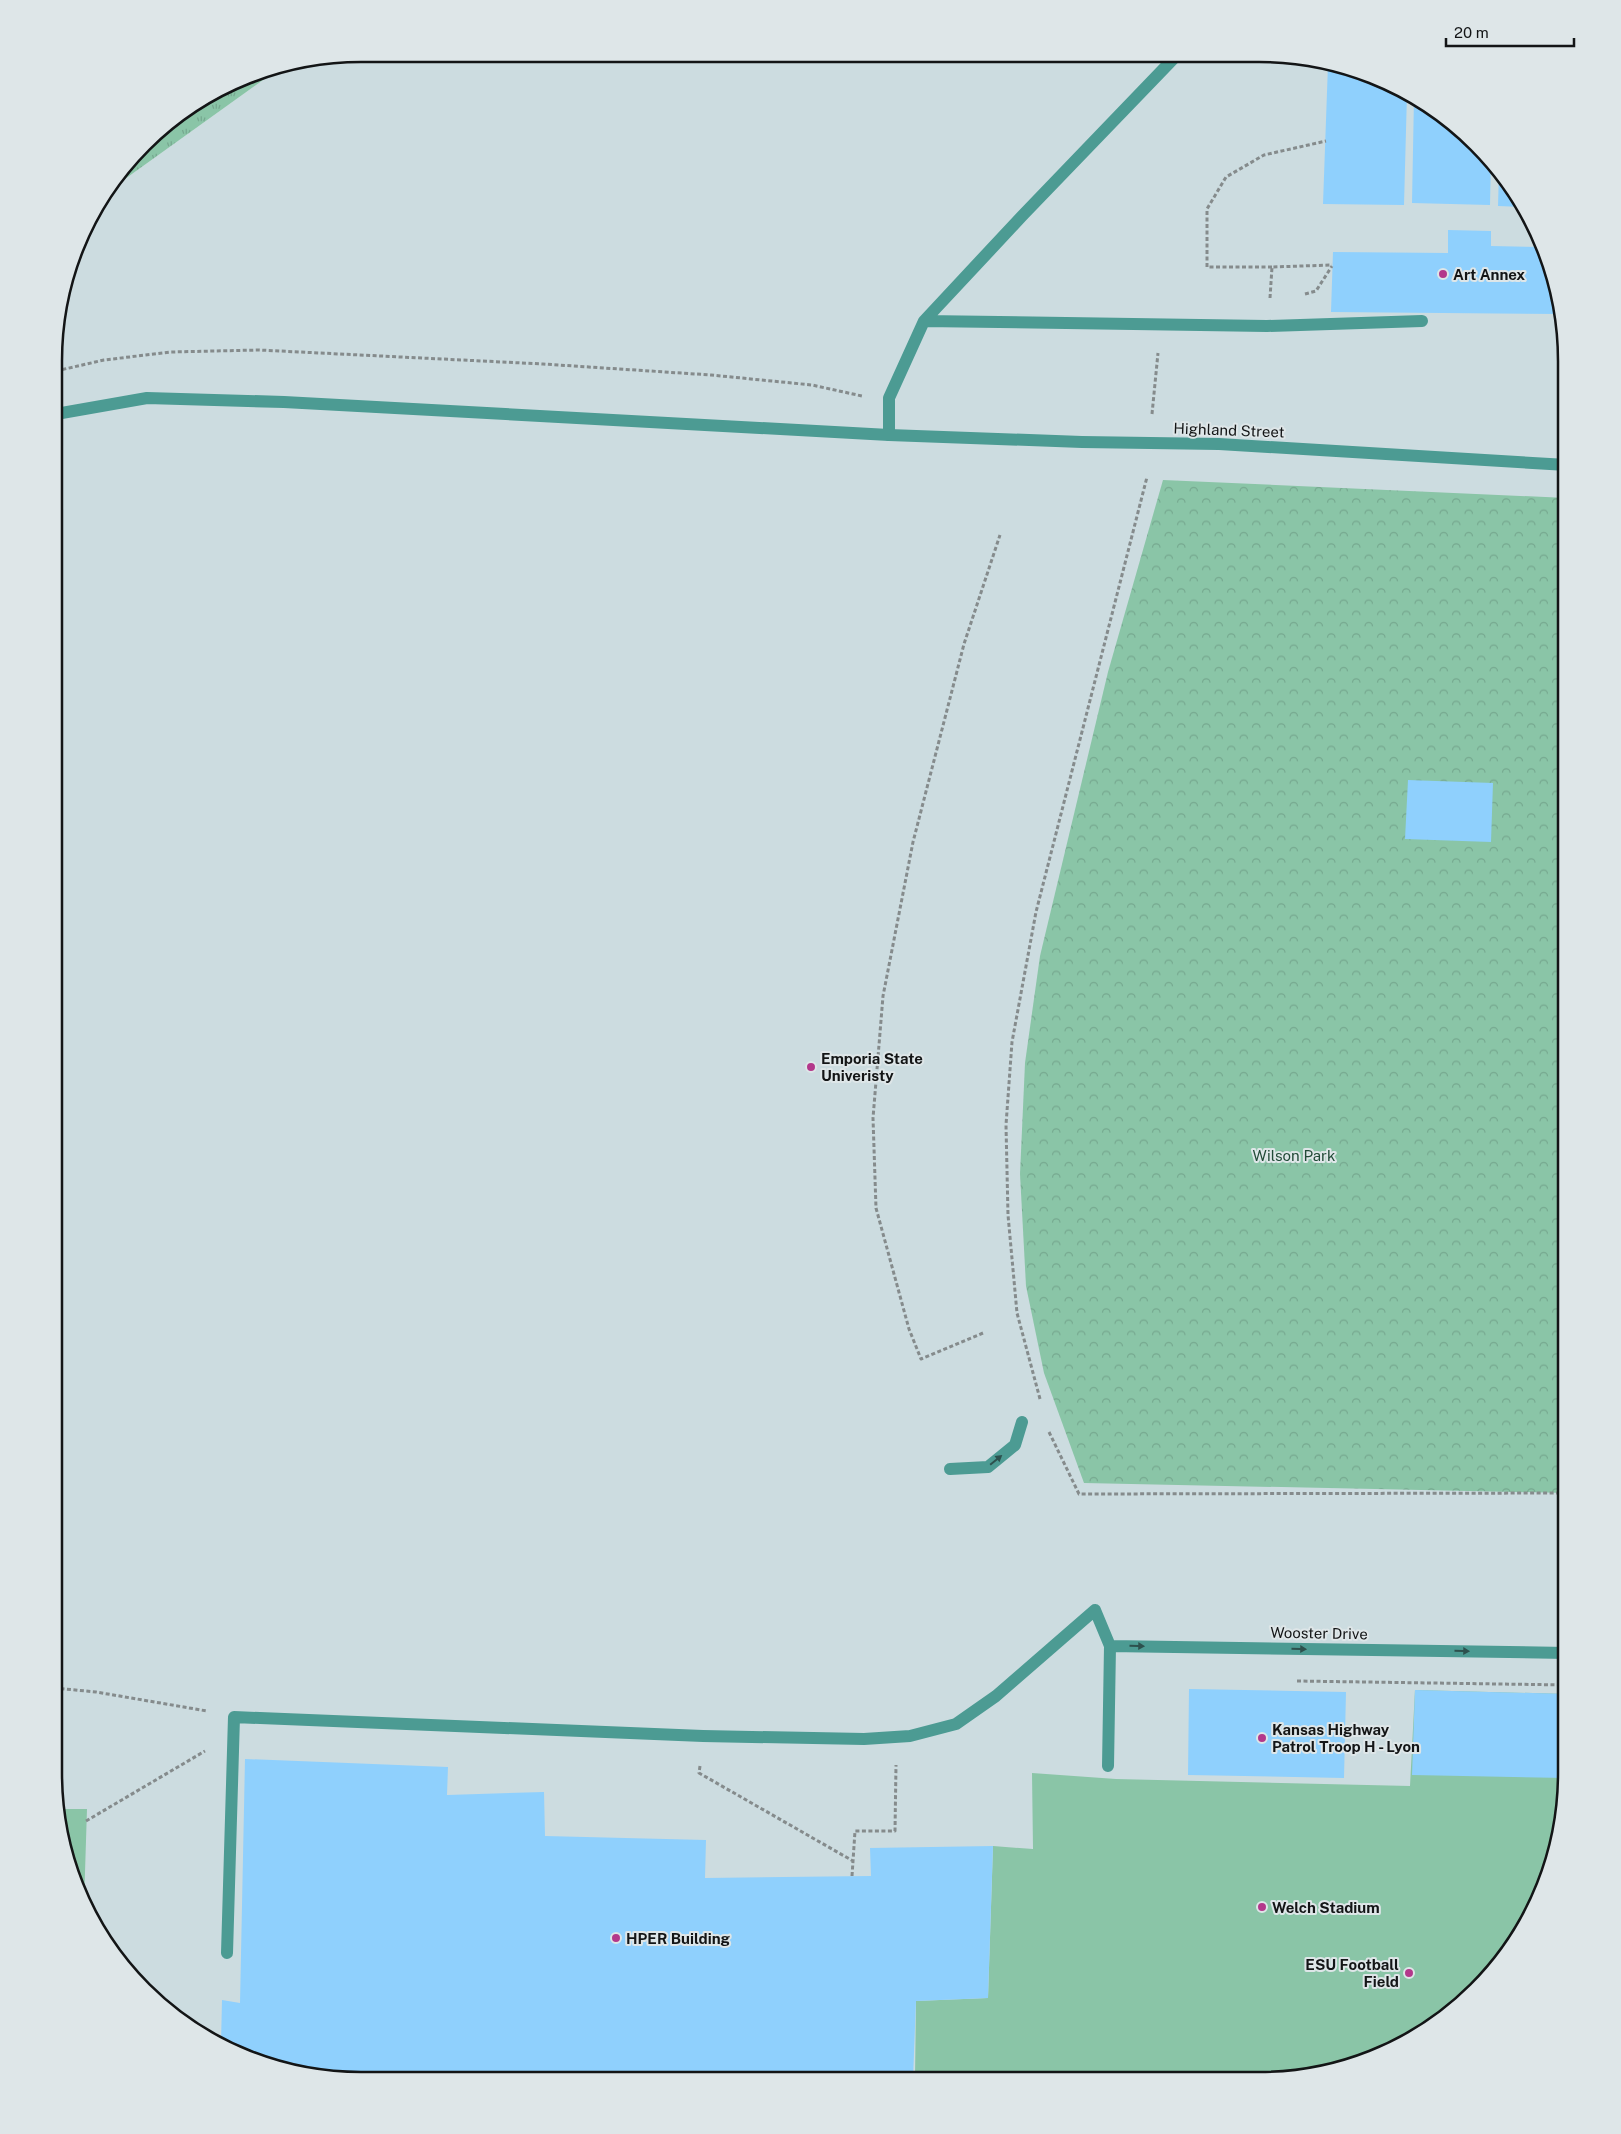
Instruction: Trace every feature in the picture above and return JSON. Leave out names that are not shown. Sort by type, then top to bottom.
[{"type":"street","points":[[1158,74],[1161,62]]},
{"type":"street","points":[[889,434],[889,398],[924,321],[1028,208],[1170,62]]},
{"type":"street","points":[[924,321],[1267,326],[1422,321]]},
{"type":"street","name":"Highland Street","points":[[62,413],[146,398],[284,402],[889,434],[1082,442],[1219,444],[1558,464]]},
{"type":"street","points":[[950,1469],[988,1467],[1015,1445],[1022,1422]]},
{"type":"street","points":[[226,1954],[234,1717],[703,1736],[864,1739],[910,1736],[956,1724],[996,1696],[1094,1610],[1110,1646],[1108,1766]]},
{"type":"street","name":"Wooster Drive","points":[[1110,1646],[1558,1654]]},
{"type":"path","points":[[1303,295],[1316,291],[1332,265],[1207,267],[1207,209],[1226,177],[1256,159],[1264,155],[1326,141]]},
{"type":"path","points":[[1272,267],[1270,300],[1279,299]]},
{"type":"path","points":[[1151,418],[1161,323]]},
{"type":"path","points":[[62,370],[104,360],[171,352],[260,350],[543,364],[711,375],[812,385],[856,395],[889,398]]},
{"type":"path","points":[[1041,1402],[1017,1313],[1008,1215],[1006,1125],[1012,1042],[1036,912],[1147,477]]},
{"type":"path","points":[[983,1333],[921,1360],[909,1329],[876,1208],[873,1118],[882,996],[913,842],[964,644],[1000,535]]},
{"type":"path","points":[[1048,1429],[1079,1494],[1558,1493]]},
{"type":"path","points":[[1288,1680],[1558,1685]]},
{"type":"path","points":[[62,1689],[96,1692],[234,1717]]},
{"type":"path","points":[[86,1821],[233,1734]]},
{"type":"path","points":[[703,1736],[699,1773],[853,1861]]},
{"type":"path","points":[[852,1876],[854,1831],[895,1831],[897,1737]]},
{"type":"shaded area","name":"Emporia State Univeristy","points":[[1259,62],[1318,68],[1355,78],[1392,93],[1426,113],[1457,137],[1484,164],[1508,195],[1528,229],[1543,266],[1553,303],[1558,342],[1558,1792],[1553,1831],[1548,1850],[1528,1905],[1508,1939],[1484,1970],[1457,1997],[1426,2021],[1392,2041],[1355,2056],[1318,2066],[1259,2072],[342,2071],[303,2066],[284,2061],[229,2041],[195,2021],[164,1997],[137,1970],[113,1939],[93,1905],[78,1868],[68,1831],[62,1772],[62,362],[68,303],[78,266],[93,229],[125,179],[265,78],[303,68],[342,63]]},
{"type":"green space","points":[[265,78],[125,179],[150,150],[195,113],[229,93]]},
{"type":"green space","name":"Wilson Park","points":[[1163,480],[1558,498],[1558,1493],[1084,1483],[1044,1373],[1026,1286],[1020,1174],[1025,1063],[1040,956],[1108,672]]},
{"type":"green space","name":"Welch Stadium","points":[[1415,1690],[1558,1694],[1558,1792],[1556,1811],[1553,1831],[1543,1868],[1528,1905],[1508,1939],[1471,1984],[1426,2021],[1392,2041],[1337,2061],[1318,2066],[1279,2071],[915,2072],[916,2001],[988,1998],[993,1846],[1033,1849],[1032,1773],[1116,1779],[1410,1786]]},
{"type":"green space","points":[[65,1809],[87,1809],[85,1886],[68,1831]]},
{"type":"building","points":[[1328,71],[1374,85],[1407,102],[1404,205],[1323,204]]},
{"type":"building","points":[[1414,106],[1457,137],[1491,172],[1490,205],[1412,203]]},
{"type":"building","points":[[1499,182],[1515,207],[1498,206]]},
{"type":"building","name":"Art Annex","points":[[1448,230],[1491,231],[1491,246],[1536,247],[1543,266],[1555,314],[1331,312],[1333,252],[1448,253]]},
{"type":"building","points":[[1408,780],[1493,783],[1491,842],[1405,839]]},
{"type":"building","points":[[1189,1689],[1346,1692],[1344,1778],[1188,1775]]},
{"type":"building","points":[[1415,1690],[1558,1694],[1558,1778],[1412,1775]]},
{"type":"building","name":"HPER Building","points":[[245,1759],[448,1767],[447,1795],[544,1792],[545,1836],[706,1840],[705,1878],[871,1876],[870,1848],[993,1846],[988,1998],[916,2001],[913,2072],[342,2071],[303,2066],[266,2056],[221,2036],[222,2000],[240,2003]]},
{"type":"place","name":"Art Annex","points":[[1443,274]]},
{"type":"place","name":"Emporia State Univeristy","points":[[811,1067]]},
{"type":"place","name":"Kansas Highway Patrol Troop H - Lyon","points":[[1262,1738]]},
{"type":"place","name":"Welch Stadium","points":[[1262,1907]]},
{"type":"place","name":"HPER Building","points":[[616,1938]]},
{"type":"place","name":"ESU Football Field","points":[[1409,1973]]}]
